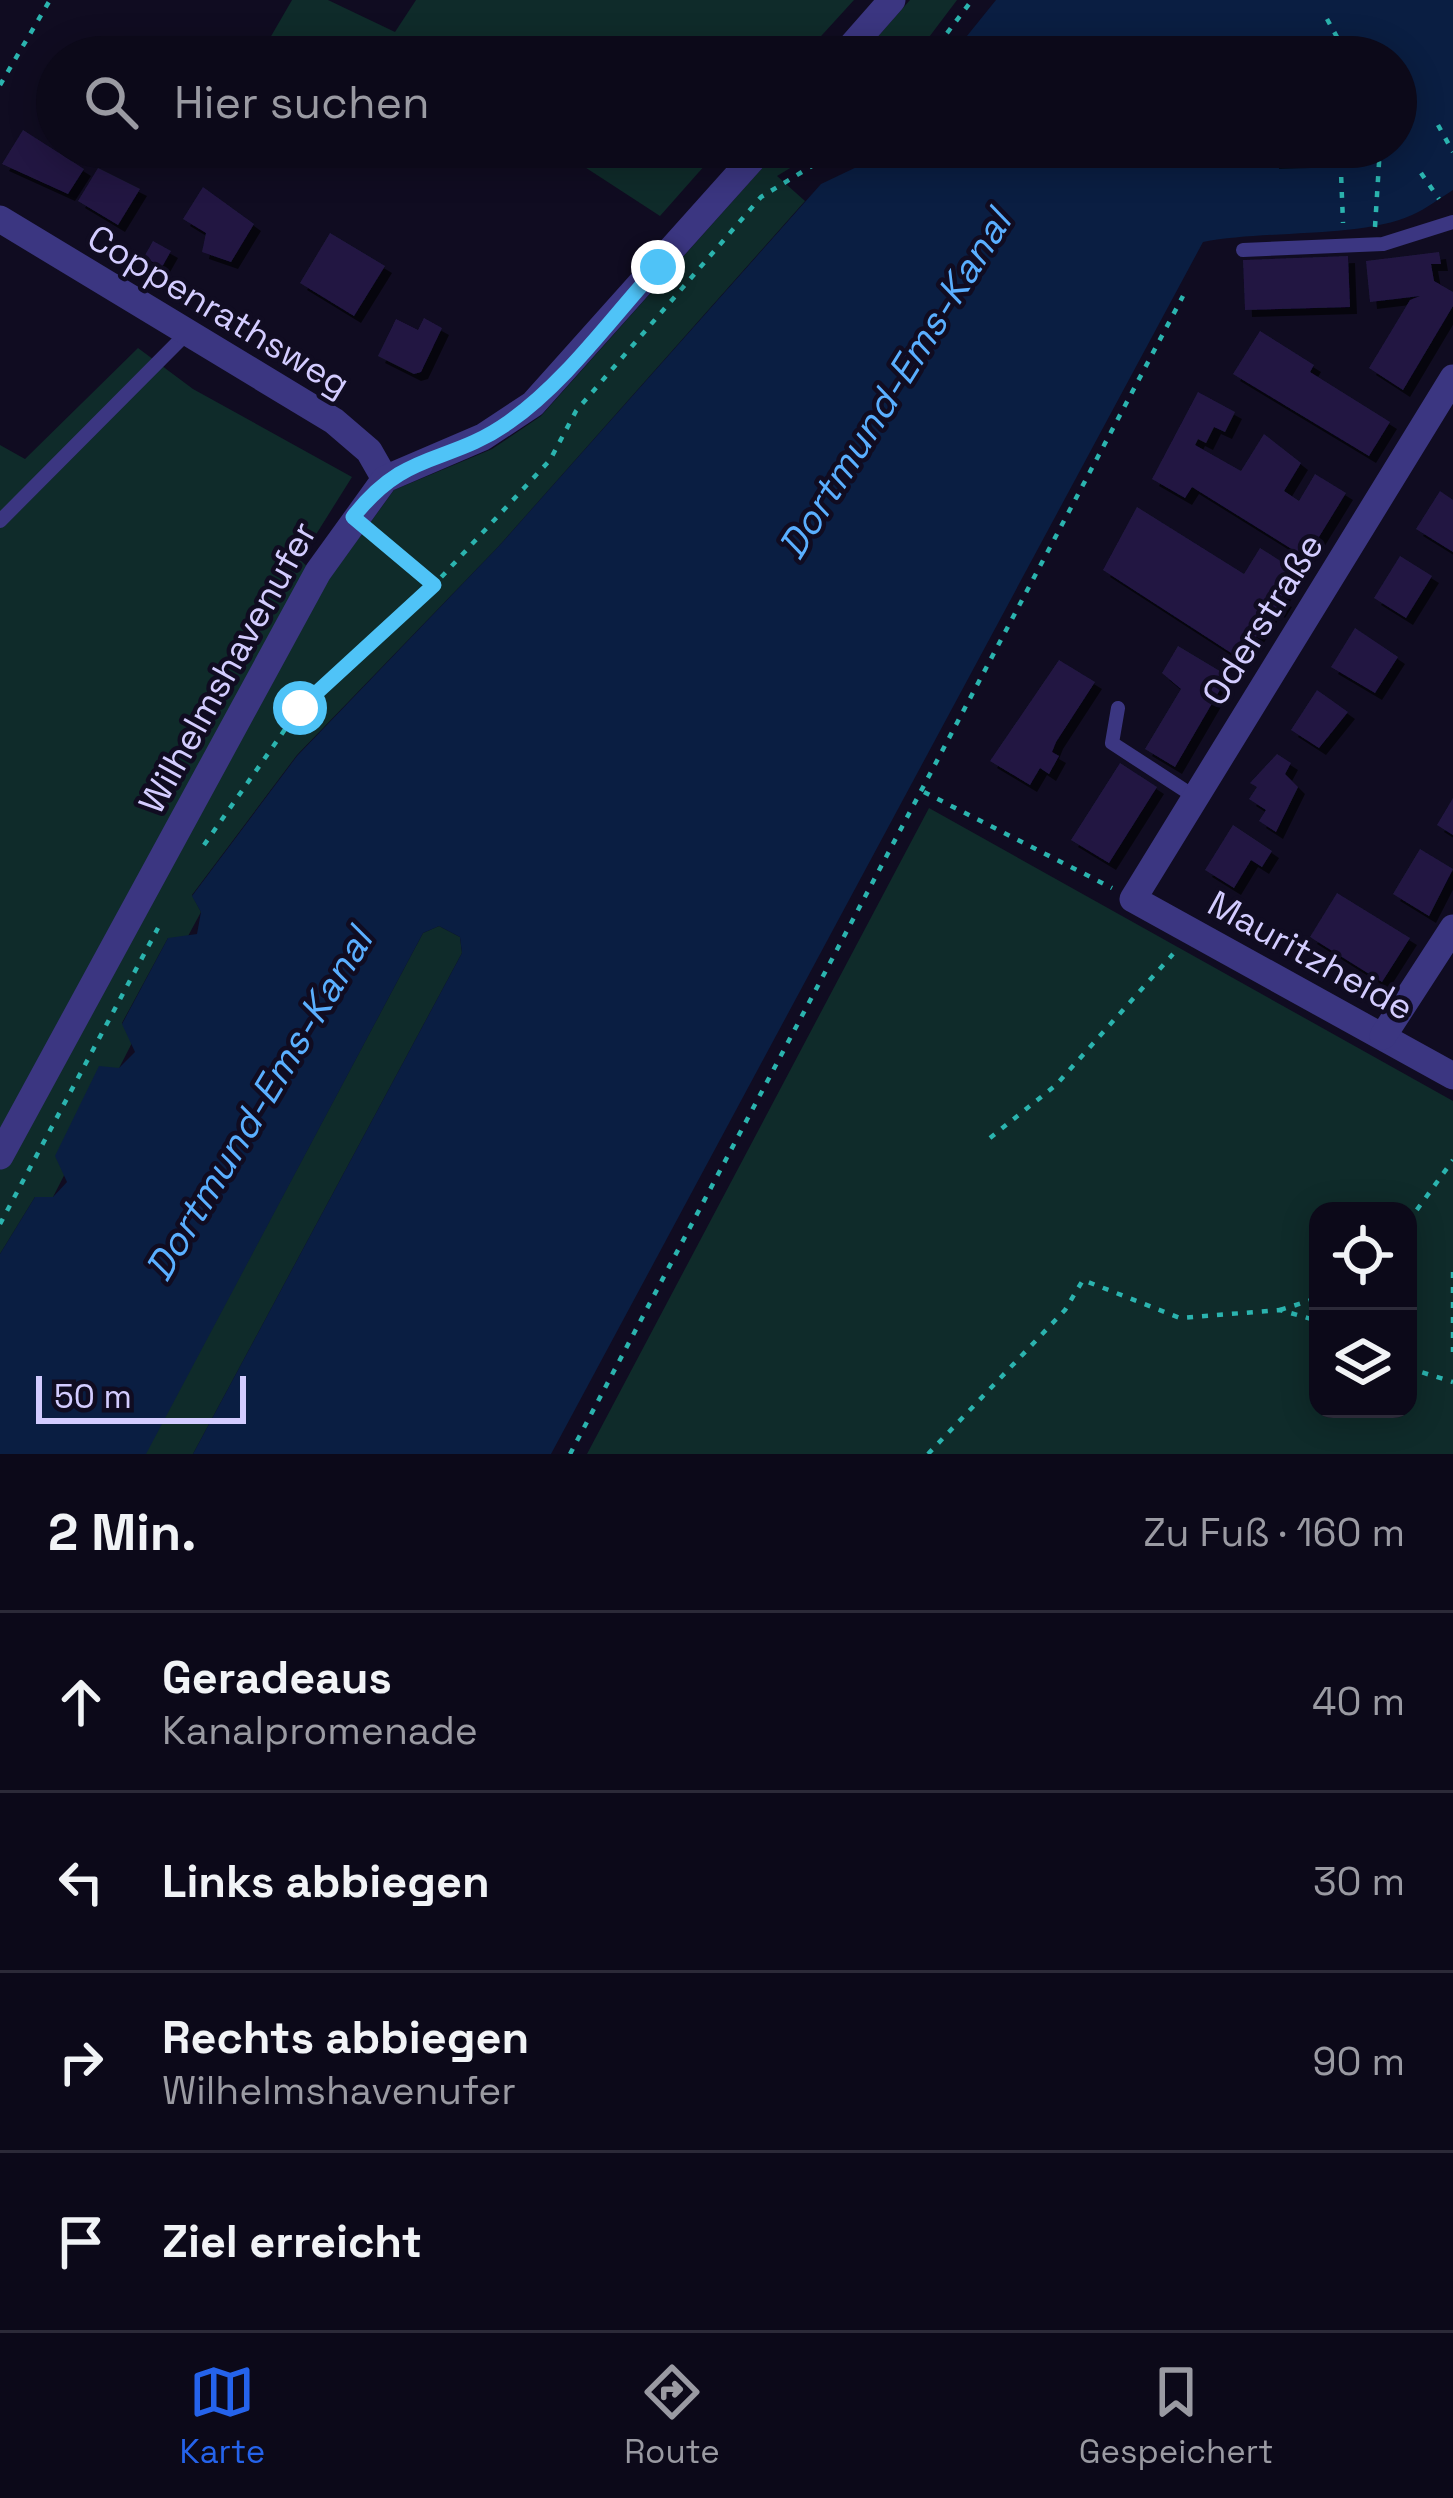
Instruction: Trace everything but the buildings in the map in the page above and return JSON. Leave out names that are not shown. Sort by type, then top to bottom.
[{"type":"street","points":[[860,36],[892,0]]},
{"type":"street","name":"Wilhelmshavenufer","points":[[0,1156],[317,572],[353,517],[385,478],[483,437],[532,404],[744,168]]},
{"type":"street","name":"Coppenrathsweg","points":[[0,219],[334,421],[369,452],[385,478]]},
{"type":"street","name":"Oderstraße","points":[[1133,898],[1453,378]]},
{"type":"street","name":"Mauritzheide","points":[[1133,898],[1453,1076]]},
{"type":"street","points":[[1383,1036],[1453,928]]},
{"type":"lane","points":[[1243,250],[1375,244],[1453,222]]},
{"type":"lane","points":[[0,521],[188,332]]},
{"type":"lane","points":[[1118,708],[1112,742],[1196,797]]},
{"type":"path","points":[[0,86],[50,0]]},
{"type":"path","points":[[945,36],[973,0]]},
{"type":"path","points":[[1328,19],[1337,36]]},
{"type":"path","points":[[1438,125],[1453,152]]},
{"type":"path","points":[[202,847],[300,708],[434,585],[550,460],[576,411],[761,196],[808,168]]},
{"type":"path","points":[[1340,168],[1342,246]]},
{"type":"path","points":[[1375,244],[1379,168]]},
{"type":"path","points":[[1421,172],[1439,199]]},
{"type":"path","points":[[570,1454],[1183,296]]},
{"type":"path","points":[[353,517],[434,585]]},
{"type":"path","points":[[923,792],[1133,898]]},
{"type":"path","points":[[0,1223],[168,910]]},
{"type":"path","points":[[990,1138],[1056,1085],[1155,980],[1186,927]]},
{"type":"path","points":[[1417,1210],[1453,1160]]},
{"type":"path","points":[[1453,1272],[1453,1352]]},
{"type":"path","points":[[928,1454],[1065,1310],[1083,1280],[1180,1318],[1280,1310],[1309,1301]]},
{"type":"path","points":[[1280,1310],[1309,1318]]},
{"type":"path","points":[[1417,1370],[1453,1382]]},
{"type":"green space","points":[[292,0],[328,0],[395,32],[416,0],[854,0],[821,36],[271,36]]},
{"type":"green space","points":[[910,0],[957,0],[930,36],[878,36]]},
{"type":"green space","points":[[586,168],[702,168],[660,216]]},
{"type":"green space","points":[[762,168],[790,168],[777,176],[805,201],[499,546],[297,755],[192,895],[201,912],[187,938],[168,938],[122,1023],[133,1041],[53,1197],[35,1197],[0,1254],[0,445],[25,459],[138,348],[193,389],[352,477],[300,560],[326,583],[394,490],[492,449],[541,416]]},
{"type":"green space","points":[[929,808],[1453,1101],[1453,1454],[587,1454]]},
{"type":"green space","points":[[439,926],[460,937],[462,953],[193,1454],[145,1454],[423,933]]},
{"type":"water","name":"Dortmund-Ems-Kanal","points":[[996,0],[1453,0],[1453,190],[1417,213],[1367,227],[1203,242],[551,1454],[193,1454],[462,953],[460,937],[439,926],[423,933],[146,1454],[0,1454],[0,1254],[35,1197],[53,1197],[67,1182],[55,1156],[99,1066],[119,1068],[135,1052],[122,1024],[168,938],[197,934],[201,912],[192,896],[297,756],[499,546],[821,184],[855,168],[1417,168],[1417,36],[967,36]]},
{"type":"route","points":[[300,708],[434,585],[353,517],[385,478],[483,437],[532,404],[658,267]]}]
